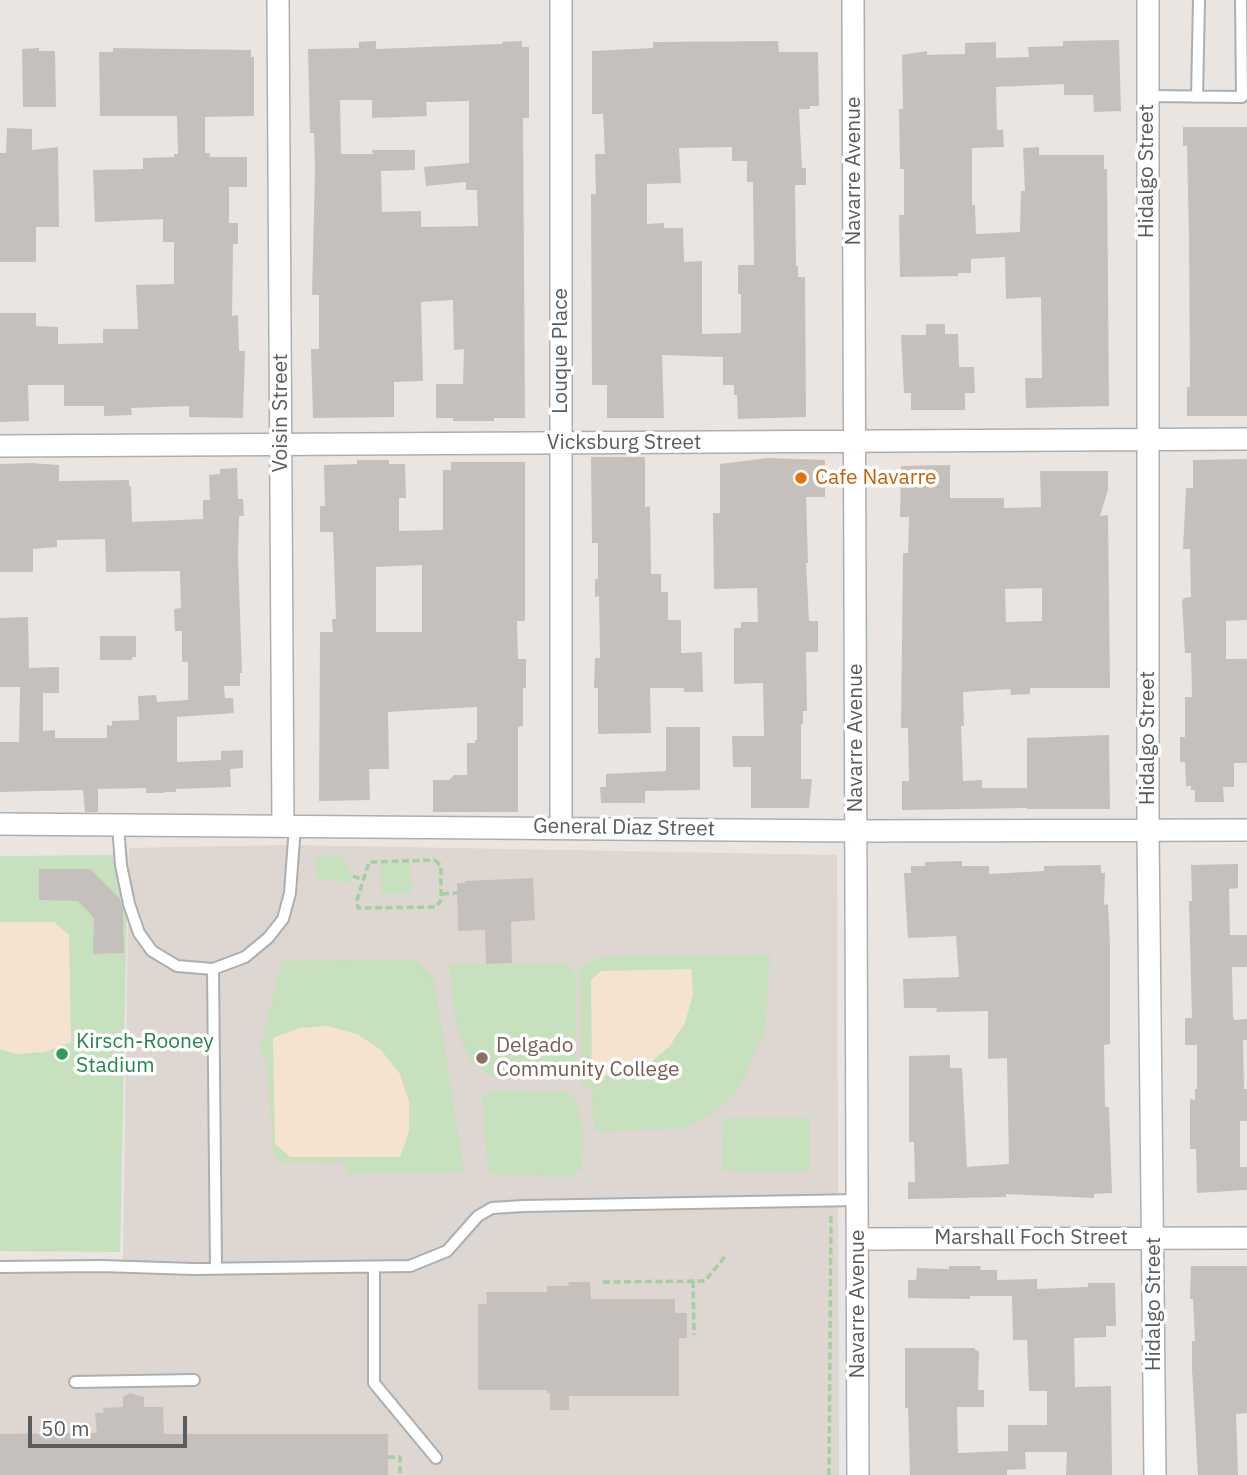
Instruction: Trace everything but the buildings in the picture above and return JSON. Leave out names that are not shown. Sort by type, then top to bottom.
[{"type":"street","name":"Voisin Street","points":[[278,0],[281,444],[289,826]]},
{"type":"street","name":"Louque Place","points":[[561,0],[561,827]]},
{"type":"street","name":"Navarre Avenue","points":[[853,0],[858,1475]]},
{"type":"street","name":"Hidalgo Street","points":[[1148,0],[1148,831],[1155,1475]]},
{"type":"street","name":"Vicksburg Street","points":[[0,446],[1247,439]]},
{"type":"street","name":"General Diaz Street","points":[[0,824],[856,831],[1247,831]]},
{"type":"street","name":"Marshall Foch Street","points":[[858,1239],[1247,1238]]},
{"type":"lane","points":[[1197,97],[1199,0]]},
{"type":"lane","points":[[1147,96],[1242,97],[1241,0]]},
{"type":"lane","points":[[118,825],[121,865],[129,904],[139,933],[152,951],[177,965],[213,969],[246,957],[268,938],[283,919],[290,893],[289,826]]},
{"type":"lane","points":[[213,969],[216,1269]]},
{"type":"lane","points":[[0,1267],[216,1269],[410,1266],[447,1251],[478,1216],[492,1208],[858,1200]]},
{"type":"lane","points":[[374,1267],[374,1382],[436,1458]]},
{"type":"lane","points":[[75,1382],[194,1380]]},
{"type":"path","points":[[435,860],[441,866],[442,894],[440,905],[436,907],[358,908],[357,900],[369,862],[435,860]]},
{"type":"path","points":[[353,876],[363,880]]},
{"type":"path","points":[[442,894],[457,894]]},
{"type":"path","points":[[830,1475],[831,1200]]},
{"type":"path","points":[[603,1282],[705,1281],[727,1254]]},
{"type":"path","points":[[693,1281],[694,1335]]},
{"type":"path","points":[[388,1457],[400,1457],[400,1475]]},
{"type":"shaded area","name":"Delgado Community College","points":[[289,845],[837,855],[839,1475],[0,1475],[0,1262],[123,1260],[129,848]]},
{"type":"green space","name":"Kirsch-Rooney Stadium","points":[[128,855],[120,1252],[0,1251],[0,856]]},
{"type":"green space","points":[[318,856],[340,857],[345,861],[353,876],[348,883],[339,880],[324,881],[317,877],[315,862]]},
{"type":"green space","points":[[410,863],[411,893],[381,894],[380,864]]},
{"type":"green space","points":[[770,954],[765,1031],[739,1090],[714,1113],[681,1129],[595,1131],[591,1090],[582,1085],[580,968],[600,957]]},
{"type":"green space","points":[[414,959],[434,978],[464,1173],[346,1174],[346,1163],[279,1162],[273,1152],[267,1065],[260,1048],[282,961]]},
{"type":"green space","points":[[567,963],[576,975],[576,1079],[490,1076],[468,1058],[457,1029],[449,965]]},
{"type":"green space","points":[[498,1090],[569,1092],[575,1099],[583,1129],[582,1168],[571,1177],[488,1174],[482,1096]]},
{"type":"green space","points":[[723,1118],[810,1118],[810,1171],[722,1171]]},
{"type":"sand","points":[[0,922],[54,922],[69,935],[71,1042],[45,1052],[16,1054],[0,1049]]},
{"type":"sand","points":[[691,969],[693,994],[685,1023],[669,1047],[646,1066],[618,1075],[592,1076],[591,980],[601,971]]},
{"type":"sand","points":[[328,1026],[357,1034],[381,1050],[400,1074],[409,1102],[409,1132],[400,1157],[290,1157],[275,1144],[273,1038],[299,1028]]},
{"type":"place","name":"Cafe Navarre","points":[[801,478]]},
{"type":"place","name":"Kirsch-Rooney Stadium","points":[[62,1054]]},
{"type":"place","name":"Delgado Community College","points":[[482,1058]]}]
